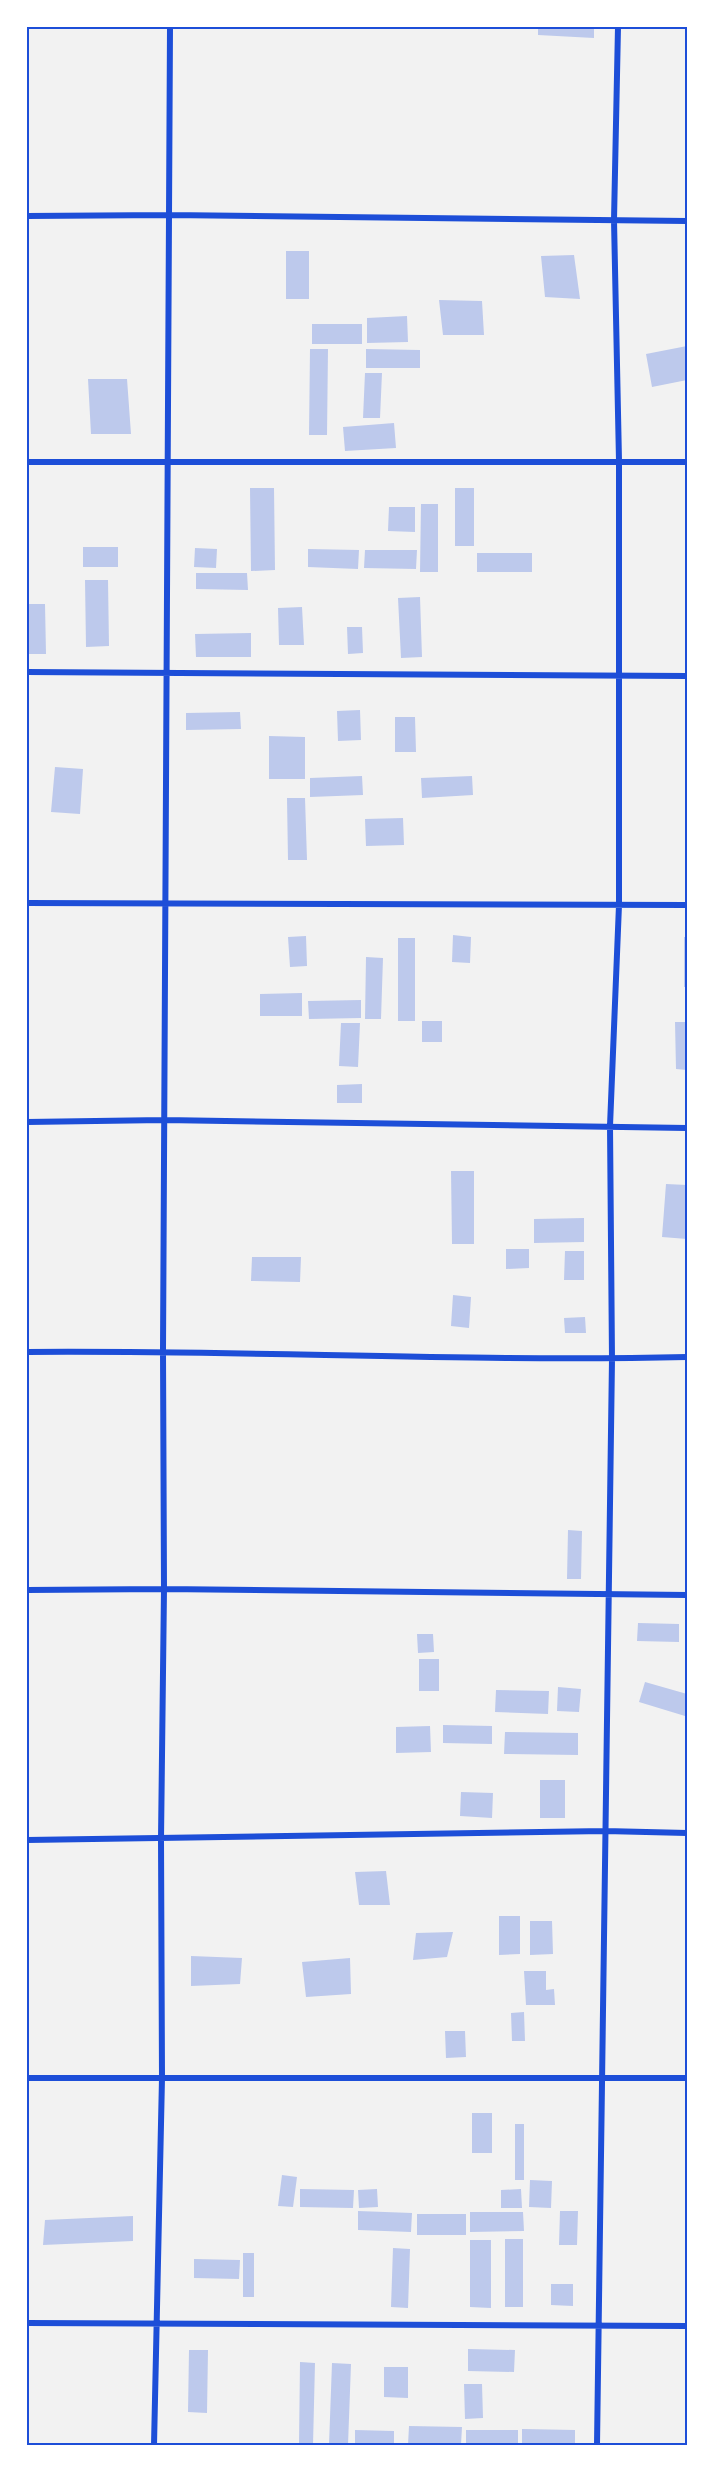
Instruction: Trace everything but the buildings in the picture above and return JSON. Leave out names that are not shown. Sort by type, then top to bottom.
[{"type":"street","points":[[154,2445],[162,2078],[160,1839],[164,1589],[166,464],[170,27]]},
{"type":"street","points":[[597,2445],[604,2077],[612,1359],[610,1126],[619,905],[619,461],[614,220],[618,27]]},
{"type":"street","points":[[27,216],[169,215],[687,220]]},
{"type":"street","points":[[27,462],[166,464],[687,462]]},
{"type":"street","points":[[27,672],[687,676]]},
{"type":"street","points":[[27,903],[687,905]]},
{"type":"street","points":[[27,1122],[164,1120],[687,1128]]},
{"type":"street","points":[[27,1352],[163,1351],[612,1359],[687,1357]]},
{"type":"street","points":[[27,1590],[164,1589],[687,1595]]},
{"type":"street","points":[[27,1839],[160,1839],[605,1831],[687,1833]]},
{"type":"street","points":[[27,2078],[687,2078]]},
{"type":"street","points":[[27,2323],[687,2326]]}]
